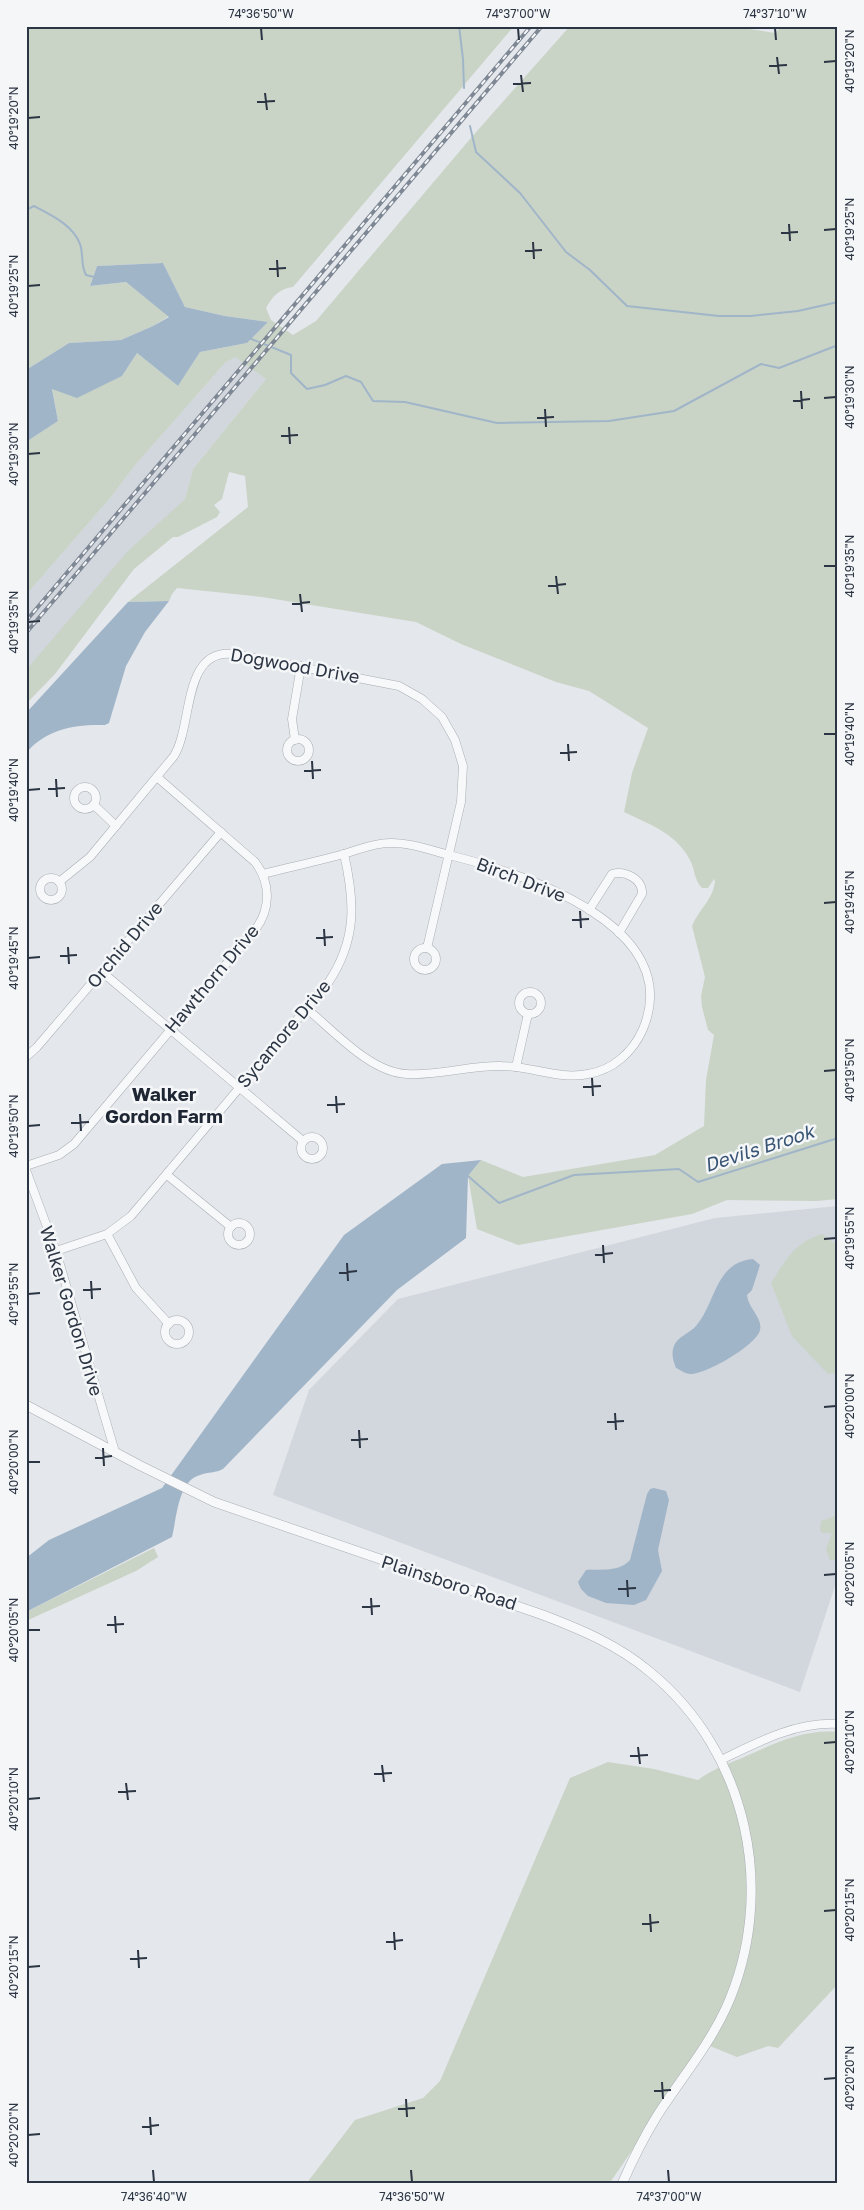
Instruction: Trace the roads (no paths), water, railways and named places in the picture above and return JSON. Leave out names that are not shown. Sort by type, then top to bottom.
[{"type":"street","name":"Dogwood Drive","points":[[59,882],[88,859],[180,747],[196,677],[201,667],[209,659],[219,654],[230,654],[301,666],[399,686],[422,699],[442,717],[459,748],[463,775],[462,793],[427,948]]},
{"type":"street","points":[[295,740],[292,720],[301,666]]},
{"type":"street","points":[[157,777],[252,859],[263,874]]},
{"type":"street","points":[[94,805],[116,826]]},
{"type":"street","name":"Orchid Drive","points":[[26,1056],[37,1048],[221,832]]},
{"type":"street","name":"Birch Drive","points":[[263,874],[392,843],[448,855],[515,875],[565,896],[589,910],[619,932],[638,955],[648,984],[647,1016],[635,1044],[617,1062],[587,1075],[563,1075],[516,1067],[473,1067],[410,1074],[392,1072],[371,1062],[307,1008]]},
{"type":"street","name":"Sycamore Drive","points":[[56,1251],[107,1234],[131,1216],[334,975],[349,937],[352,896],[344,854]]},
{"type":"street","points":[[589,910],[612,874],[622,873],[637,880],[642,887],[642,895],[619,932]]},
{"type":"street","name":"Hawthorn Drive","points":[[26,1168],[59,1155],[72,1146],[260,923],[267,901],[263,874]]},
{"type":"street","points":[[102,972],[303,1141]]},
{"type":"street","points":[[516,1067],[528,1014]]},
{"type":"street","name":"Walker Gordon Drive","points":[[26,1168],[56,1251],[115,1452]]},
{"type":"street","points":[[167,1175],[230,1227]]},
{"type":"street","points":[[107,1234],[139,1292],[169,1324]]},
{"type":"street","name":"Plainsboro Road","points":[[26,1405],[188,1490],[266,1521],[544,1614],[594,1636],[631,1658],[668,1688],[696,1719],[721,1760],[742,1812],[749,1846],[752,1876],[747,1934],[740,1972],[726,2008],[710,2039],[656,2117],[622,2184]]},
{"type":"street","points":[[721,1760],[787,1731],[811,1726],[838,1724]]},
{"type":"water","points":[[163,263],[185,307],[225,316],[268,322],[247,343],[200,352],[178,386],[137,353],[122,376],[77,398],[52,389],[58,421],[26,442],[26,370],[69,343],[121,340],[169,317],[126,282],[90,286],[97,266]]},
{"type":"water","points":[[169,601],[145,632],[126,666],[109,723],[105,725],[72,727],[52,733],[43,738],[26,753],[26,713],[128,602]]},
{"type":"water","points":[[481,1160],[468,1176],[466,1238],[397,1290],[223,1469],[203,1474],[187,1484],[177,1510],[172,1537],[26,1612],[26,1558],[49,1540],[162,1488],[344,1235],[442,1164]]},
{"type":"water","points":[[753,1259],[760,1265],[752,1290],[747,1295],[759,1321],[760,1330],[757,1336],[730,1358],[707,1370],[690,1374],[676,1368],[673,1360],[673,1349],[676,1343],[696,1326],[703,1317],[724,1275],[740,1262]]},
{"type":"water","points":[[650,1489],[666,1491],[669,1500],[658,1550],[662,1571],[646,1600],[634,1605],[606,1603],[588,1596],[581,1589],[578,1582],[586,1570],[615,1568],[626,1564],[630,1560],[647,1494]]},
{"type":"waterway","points":[[459,26],[464,88]]},
{"type":"waterway","points":[[470,126],[476,152],[520,193],[566,252],[590,270],[627,306],[719,316],[751,316],[798,311],[838,302]]},
{"type":"waterway","points":[[26,210],[34,206],[67,226],[77,237],[80,244],[86,275],[94,277]]},
{"type":"waterway","points":[[249,338],[291,355],[291,373],[307,389],[325,385],[346,376],[361,382],[373,401],[405,402],[497,423],[609,421],[674,411],[761,364],[779,368],[838,345]]},
{"type":"waterway","name":"Devils Brook","points":[[468,1176],[499,1203],[574,1175],[679,1169],[698,1182],[838,1138]]},
{"type":"railway","points":[[26,621],[531,26]]},
{"type":"railway","points":[[26,633],[542,26]]},
{"type":"district","name":"Walker Gordon Farm","points":[[164,1105]]}]
